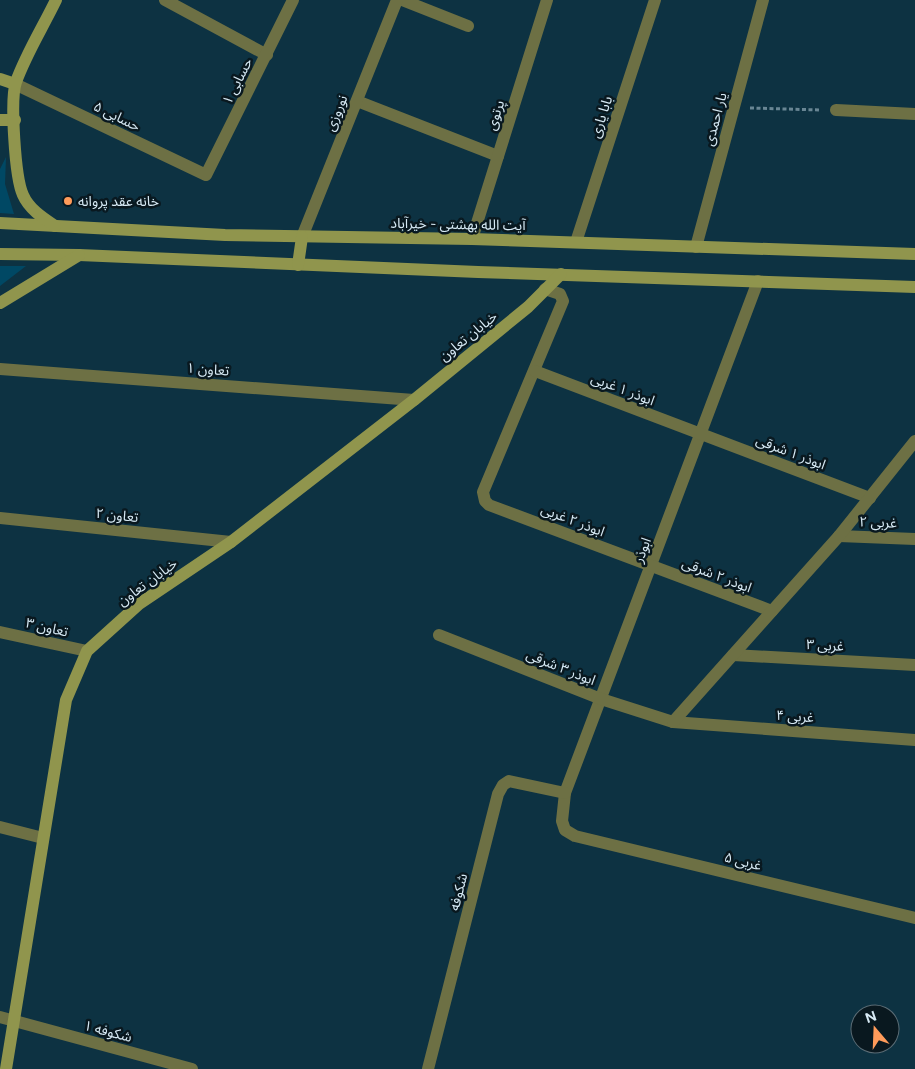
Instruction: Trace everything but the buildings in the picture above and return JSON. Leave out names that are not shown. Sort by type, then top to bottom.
[{"type":"main road","points":[[55,226],[36,213],[23,197],[17,178],[15,84],[56,0]]},
{"type":"main road","points":[[0,80],[15,84]]},
{"type":"main road","points":[[0,120],[15,120]]},
{"type":"main road","name":"آیت الله بهشتی - خیرآباد","points":[[0,223],[302,237],[472,239],[915,254]]},
{"type":"main road","points":[[298,265],[302,237]]},
{"type":"main road","points":[[0,254],[79,255],[298,265],[915,287]]},
{"type":"main road","points":[[0,303],[79,255]]},
{"type":"main road","name":"خیابان تعاون","points":[[6,1069],[66,700],[87,651],[139,604],[231,542],[414,400],[528,307],[561,274]]},
{"type":"street","points":[[165,0],[267,54]]},
{"type":"street","name":"حسابی ۱","points":[[206,175],[293,0]]},
{"type":"street","name":"نوروزی","points":[[302,237],[397,0]]},
{"type":"street","points":[[402,0],[468,26]]},
{"type":"street","name":"پرتوی","points":[[472,239],[547,0]]},
{"type":"street","name":"بابا یاری","points":[[576,242],[655,0]]},
{"type":"street","name":"یار احمدی","points":[[696,247],[763,0]]},
{"type":"street","name":"حسابی ۵","points":[[15,84],[206,175]]},
{"type":"street","points":[[357,101],[498,156]]},
{"type":"street","points":[[836,110],[915,114]]},
{"type":"street","name":"ابوذر","points":[[565,830],[562,821],[565,794],[758,281]]},
{"type":"street","points":[[535,371],[563,301],[561,295],[545,289]]},
{"type":"street","name":"تعاون ۱","points":[[0,369],[414,400]]},
{"type":"street","name":"ابوذر ۱ غربی","points":[[535,371],[701,434]]},
{"type":"street","name":"ابوذر ۲ غربی","points":[[535,371],[483,492],[485,501],[490,505],[652,566]]},
{"type":"street","name":"ابوذر ۱ شرقی","points":[[701,434],[870,498]]},
{"type":"street","points":[[674,722],[839,536],[915,441]]},
{"type":"street","name":"تعاون ۲","points":[[0,518],[231,542]]},
{"type":"street","name":"غربی ۲","points":[[839,536],[915,539]]},
{"type":"street","name":"ابوذر ۲ شرقی","points":[[652,566],[772,612]]},
{"type":"street","name":"تعاون ۳","points":[[0,632],[87,651]]},
{"type":"street","name":"ابوذر ۳ شرقی","points":[[439,635],[601,698],[674,722]]},
{"type":"street","name":"غربی ۳","points":[[733,655],[915,665]]},
{"type":"street","name":"غربی ۴","points":[[674,722],[915,740]]},
{"type":"street","name":"شکوفه","points":[[428,1069],[498,794],[503,785],[509,781],[565,794]]},
{"type":"street","points":[[0,827],[43,838]]},
{"type":"street","name":"غربی ۵","points":[[565,830],[575,836],[915,918]]},
{"type":"street","name":"شکوفه ۱","points":[[0,1017],[192,1069]]},
{"type":"path","points":[[734,107],[836,110]]},
{"type":"shaded area","points":[[6,157],[5,184],[14,214],[0,213],[0,169]]},
{"type":"shaded area","points":[[0,266],[26,266],[0,286]]},
{"type":"place","name":"خانه عقد پروانه","points":[[68,201]]}]
